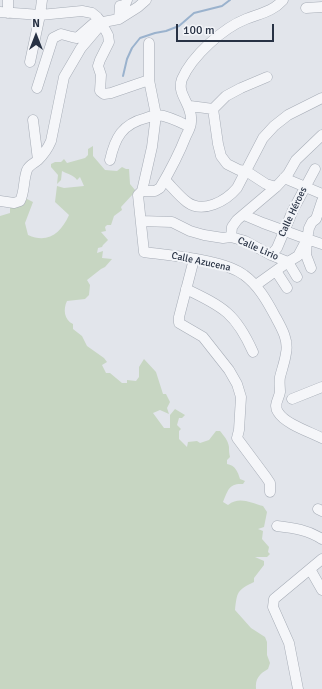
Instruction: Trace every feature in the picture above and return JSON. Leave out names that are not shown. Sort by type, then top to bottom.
[{"type":"street","points":[[8,0],[4,12],[40,14],[82,11],[92,13],[101,22],[108,35],[109,42],[98,66],[101,75],[100,91],[104,94],[111,94],[149,80]]},
{"type":"street","points":[[30,62],[42,0]]},
{"type":"street","points":[[119,18],[120,6],[125,5],[127,0]]},
{"type":"street","points":[[38,88],[53,38],[62,34],[78,38],[93,24],[119,18],[138,7],[146,0]]},
{"type":"street","points":[[142,191],[155,191],[160,188],[180,151],[190,127],[192,121],[190,106],[181,92],[180,87],[182,79],[193,62],[213,41],[229,28],[245,20],[268,12],[284,0]]},
{"type":"street","points":[[306,8],[322,7]]},
{"type":"street","points":[[0,201],[14,203],[20,201],[24,194],[24,182],[27,168],[38,160],[48,149],[51,141],[64,77],[80,48],[98,28],[101,22]]},
{"type":"street","points":[[141,221],[138,195],[142,191],[152,147],[156,115],[149,80],[149,43]]},
{"type":"street","points":[[213,109],[226,96],[267,77]]},
{"type":"street","points":[[165,180],[188,203],[203,207],[214,205],[232,195],[263,138],[274,126],[288,115],[322,98]]},
{"type":"street","points":[[190,106],[213,109]]},
{"type":"street","points":[[213,109],[221,156],[228,164],[239,170],[246,171],[266,184],[276,187]]},
{"type":"street","points":[[110,160],[117,139],[129,124],[156,115],[173,118],[190,127]]},
{"type":"street","points":[[33,120],[38,160]]},
{"type":"street","points":[[231,237],[232,226],[276,187],[296,160],[322,135]]},
{"type":"street","name":"Calle Héroes","points":[[271,255],[277,248],[305,187],[315,169]]},
{"type":"street","points":[[284,178],[322,194]]},
{"type":"street","points":[[311,268],[306,255],[307,239],[312,222],[319,220],[322,201]]},
{"type":"street","points":[[244,214],[284,231],[322,244]]},
{"type":"street","name":"Calle Lirio","points":[[141,221],[172,222],[190,231],[204,235],[223,238],[231,237],[245,241],[288,262],[297,277]]},
{"type":"street","name":"Calle Azucena","points":[[141,221],[144,252],[194,259],[231,267],[244,274],[256,285],[273,311],[286,340],[287,351],[280,377],[280,394],[276,403],[277,411],[285,420],[322,438]]},
{"type":"street","points":[[256,285],[298,256],[307,239]]},
{"type":"street","points":[[194,259],[179,317],[179,323],[203,337],[232,374],[241,397],[239,430],[237,438],[270,483],[270,492]]},
{"type":"street","points":[[276,271],[287,288]]},
{"type":"street","points":[[186,290],[213,302],[233,318],[247,338],[253,352]]},
{"type":"street","points":[[292,399],[322,387]]},
{"type":"street","points":[[277,526],[297,528],[322,539]]},
{"type":"street","points":[[298,689],[289,643],[273,607],[274,599],[322,559]]},
{"type":"street","points":[[310,569],[322,590]]},
{"type":"green space","points":[[93,146],[93,156],[105,170],[117,171],[122,167],[129,169],[130,184],[135,190],[121,207],[122,210],[114,216],[111,225],[107,225],[105,227],[106,231],[101,232],[108,240],[102,247],[98,248],[97,253],[103,251],[102,258],[112,259],[105,267],[87,280],[90,285],[89,295],[85,299],[67,301],[65,314],[68,320],[73,324],[73,329],[82,336],[87,346],[104,358],[107,362],[102,365],[106,373],[110,373],[122,383],[127,383],[127,380],[136,381],[139,377],[139,367],[144,359],[156,372],[163,394],[166,394],[170,402],[167,408],[169,414],[160,410],[153,413],[164,428],[170,428],[170,415],[175,409],[185,415],[182,418],[179,418],[177,425],[181,429],[179,431],[179,439],[187,447],[188,442],[197,441],[200,443],[209,440],[216,431],[220,431],[226,438],[228,445],[230,457],[227,460],[227,464],[234,467],[240,479],[245,481],[243,484],[232,486],[226,494],[223,502],[228,505],[232,502],[245,501],[263,506],[267,512],[264,527],[258,529],[263,531],[262,539],[269,547],[268,552],[270,554],[267,557],[255,557],[264,561],[264,565],[254,578],[254,582],[244,587],[237,595],[235,610],[251,628],[265,637],[267,642],[267,655],[270,663],[268,669],[258,677],[256,689],[0,689],[0,216],[10,213],[10,207],[22,203],[27,199],[33,202],[25,223],[28,235],[42,238],[58,232],[69,215],[55,202],[57,186],[64,188],[84,186],[80,177],[77,180],[76,178],[62,171],[61,180],[57,184],[58,175],[51,167],[51,164],[61,162],[64,159],[67,163],[85,158],[88,155],[88,149]]},
{"type":"waterway","points":[[123,76],[127,59],[132,48],[140,38],[179,26],[194,13],[222,6],[230,0]]}]
